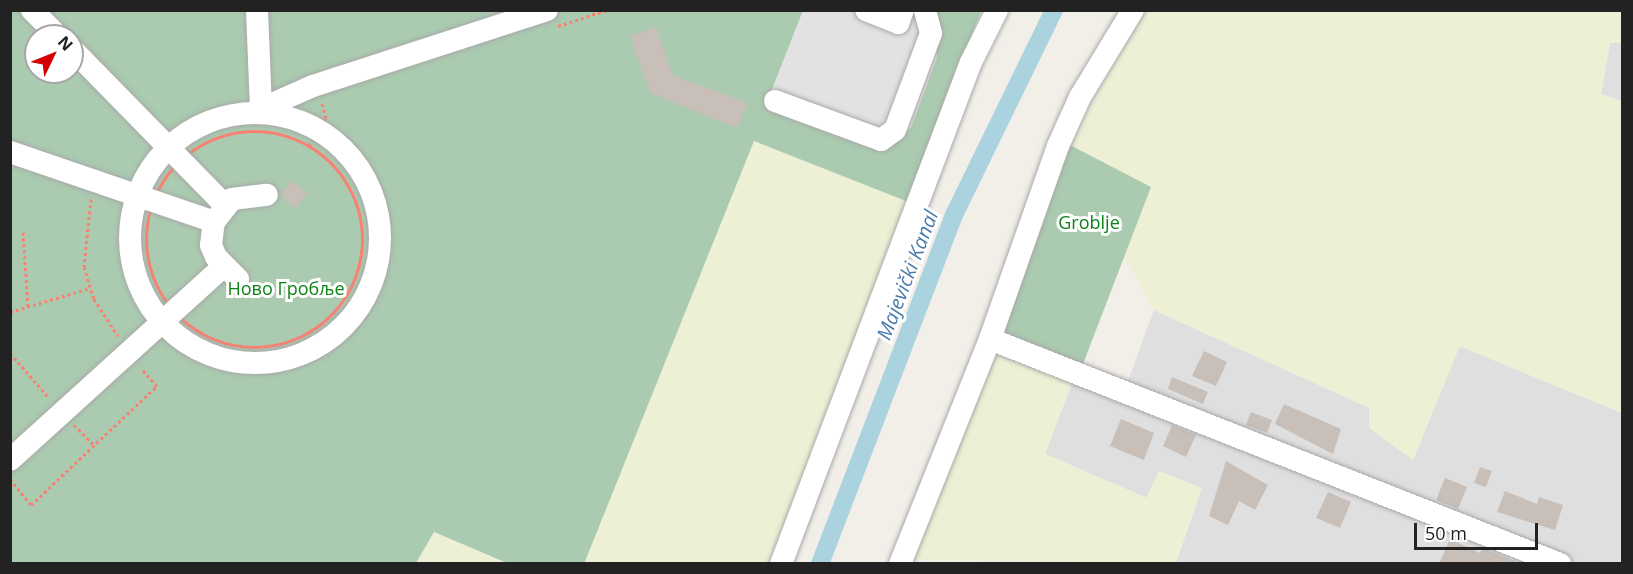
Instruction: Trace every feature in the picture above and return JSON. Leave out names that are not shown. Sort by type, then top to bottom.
[{"type":"street","points":[[32,10],[46,24]]},
{"type":"street","points":[[256,111],[257,10]]},
{"type":"street","points":[[866,10],[898,23],[903,10]]},
{"type":"street","points":[[775,101],[881,140],[895,130],[931,33],[925,10]]},
{"type":"street","points":[[781,564],[971,62],[997,10]]},
{"type":"street","points":[[900,564],[990,339],[1067,126],[1133,10]]},
{"type":"street","points":[[256,111],[286,117],[358,167],[378,216],[376,269],[352,317],[311,350],[259,362],[207,352],[143,293],[132,259],[145,197],[176,152],[208,122],[256,111],[313,86],[548,20]]},
{"type":"street","points":[[84,61],[176,152],[219,214]]},
{"type":"street","points":[[10,152],[145,197],[219,214]]},
{"type":"street","points":[[10,460],[169,317],[231,273],[211,245],[219,214],[241,195],[267,195]]},
{"type":"street","points":[[990,339],[1560,564]]},
{"type":"path","points":[[548,20],[607,10]]},
{"type":"path","points":[[314,138],[326,118],[320,110],[326,101]]},
{"type":"path","points":[[250,130],[314,138],[339,172],[360,218],[358,269],[333,313],[291,340],[258,347],[208,337],[169,317],[148,259],[145,197],[176,152],[217,137],[250,130]]},
{"type":"path","points":[[10,479],[31,505],[157,386],[129,353],[90,288],[84,228],[98,181]]},
{"type":"path","points":[[22,232],[28,307]]},
{"type":"path","points":[[10,312],[90,288]]},
{"type":"shaded area","points":[[803,11],[896,11],[935,26],[937,58],[911,128],[882,149],[766,105]]},
{"type":"shaded area","points":[[1610,42],[1622,43],[1622,101],[1601,95]]},
{"type":"shaded area","points":[[1154,310],[1370,408],[1413,460],[1459,346],[1622,413],[1622,563],[1176,563],[1201,488],[1147,498],[1045,454],[1073,380],[1122,397]]},
{"type":"green space","name":"Ново Гробље","points":[[10,11],[803,11],[766,105],[896,11],[981,11],[906,201],[754,141],[584,564],[507,563],[434,532],[416,563],[11,563]]},
{"type":"green space","points":[[1143,11],[1622,11],[1622,43],[1610,43],[1601,94],[1622,101],[1622,413],[1460,346],[1413,460],[1369,428],[1369,408],[1154,310],[1124,257],[1151,187],[1070,145]]},
{"type":"green space","points":[[754,141],[906,201],[770,563],[584,564]]},
{"type":"green space","name":"Groblje","points":[[1070,145],[1151,187],[1083,364],[998,333]]},
{"type":"green space","points":[[992,347],[1073,380],[1045,454],[1146,498],[1159,471],[1202,488],[1176,563],[907,560]]},
{"type":"green space","points":[[433,532],[507,563],[416,564]]},
{"type":"building","points":[[656,27],[673,75],[748,103],[737,128],[650,93],[630,36]]},
{"type":"building","points":[[292,180],[308,194],[294,208],[280,195]]},
{"type":"building","points":[[1204,351],[1227,362],[1216,386],[1192,376]]},
{"type":"building","points":[[1172,377],[1208,392],[1203,404],[1168,389]]},
{"type":"building","points":[[1284,404],[1341,429],[1333,454],[1275,424]]},
{"type":"building","points":[[1251,412],[1272,420],[1267,433],[1246,425]]},
{"type":"building","points":[[1121,419],[1154,433],[1144,460],[1110,446]]},
{"type":"building","points":[[1172,425],[1196,435],[1186,457],[1163,446]]},
{"type":"building","points":[[1226,461],[1268,485],[1255,510],[1239,501],[1228,525],[1209,516]]},
{"type":"building","points":[[1480,467],[1492,471],[1486,487],[1474,483]]},
{"type":"building","points":[[1445,478],[1467,487],[1458,509],[1436,500]]},
{"type":"building","points":[[1505,491],[1537,504],[1539,497],[1563,505],[1555,530],[1497,512]]},
{"type":"building","points":[[1328,492],[1351,502],[1340,528],[1316,518]]},
{"type":"building","points":[[1450,539],[1480,553],[1482,548],[1522,564],[1439,564]]},
{"type":"waterway","name":"Majevički Kanal","points":[[820,564],[954,215],[1054,10]]}]
